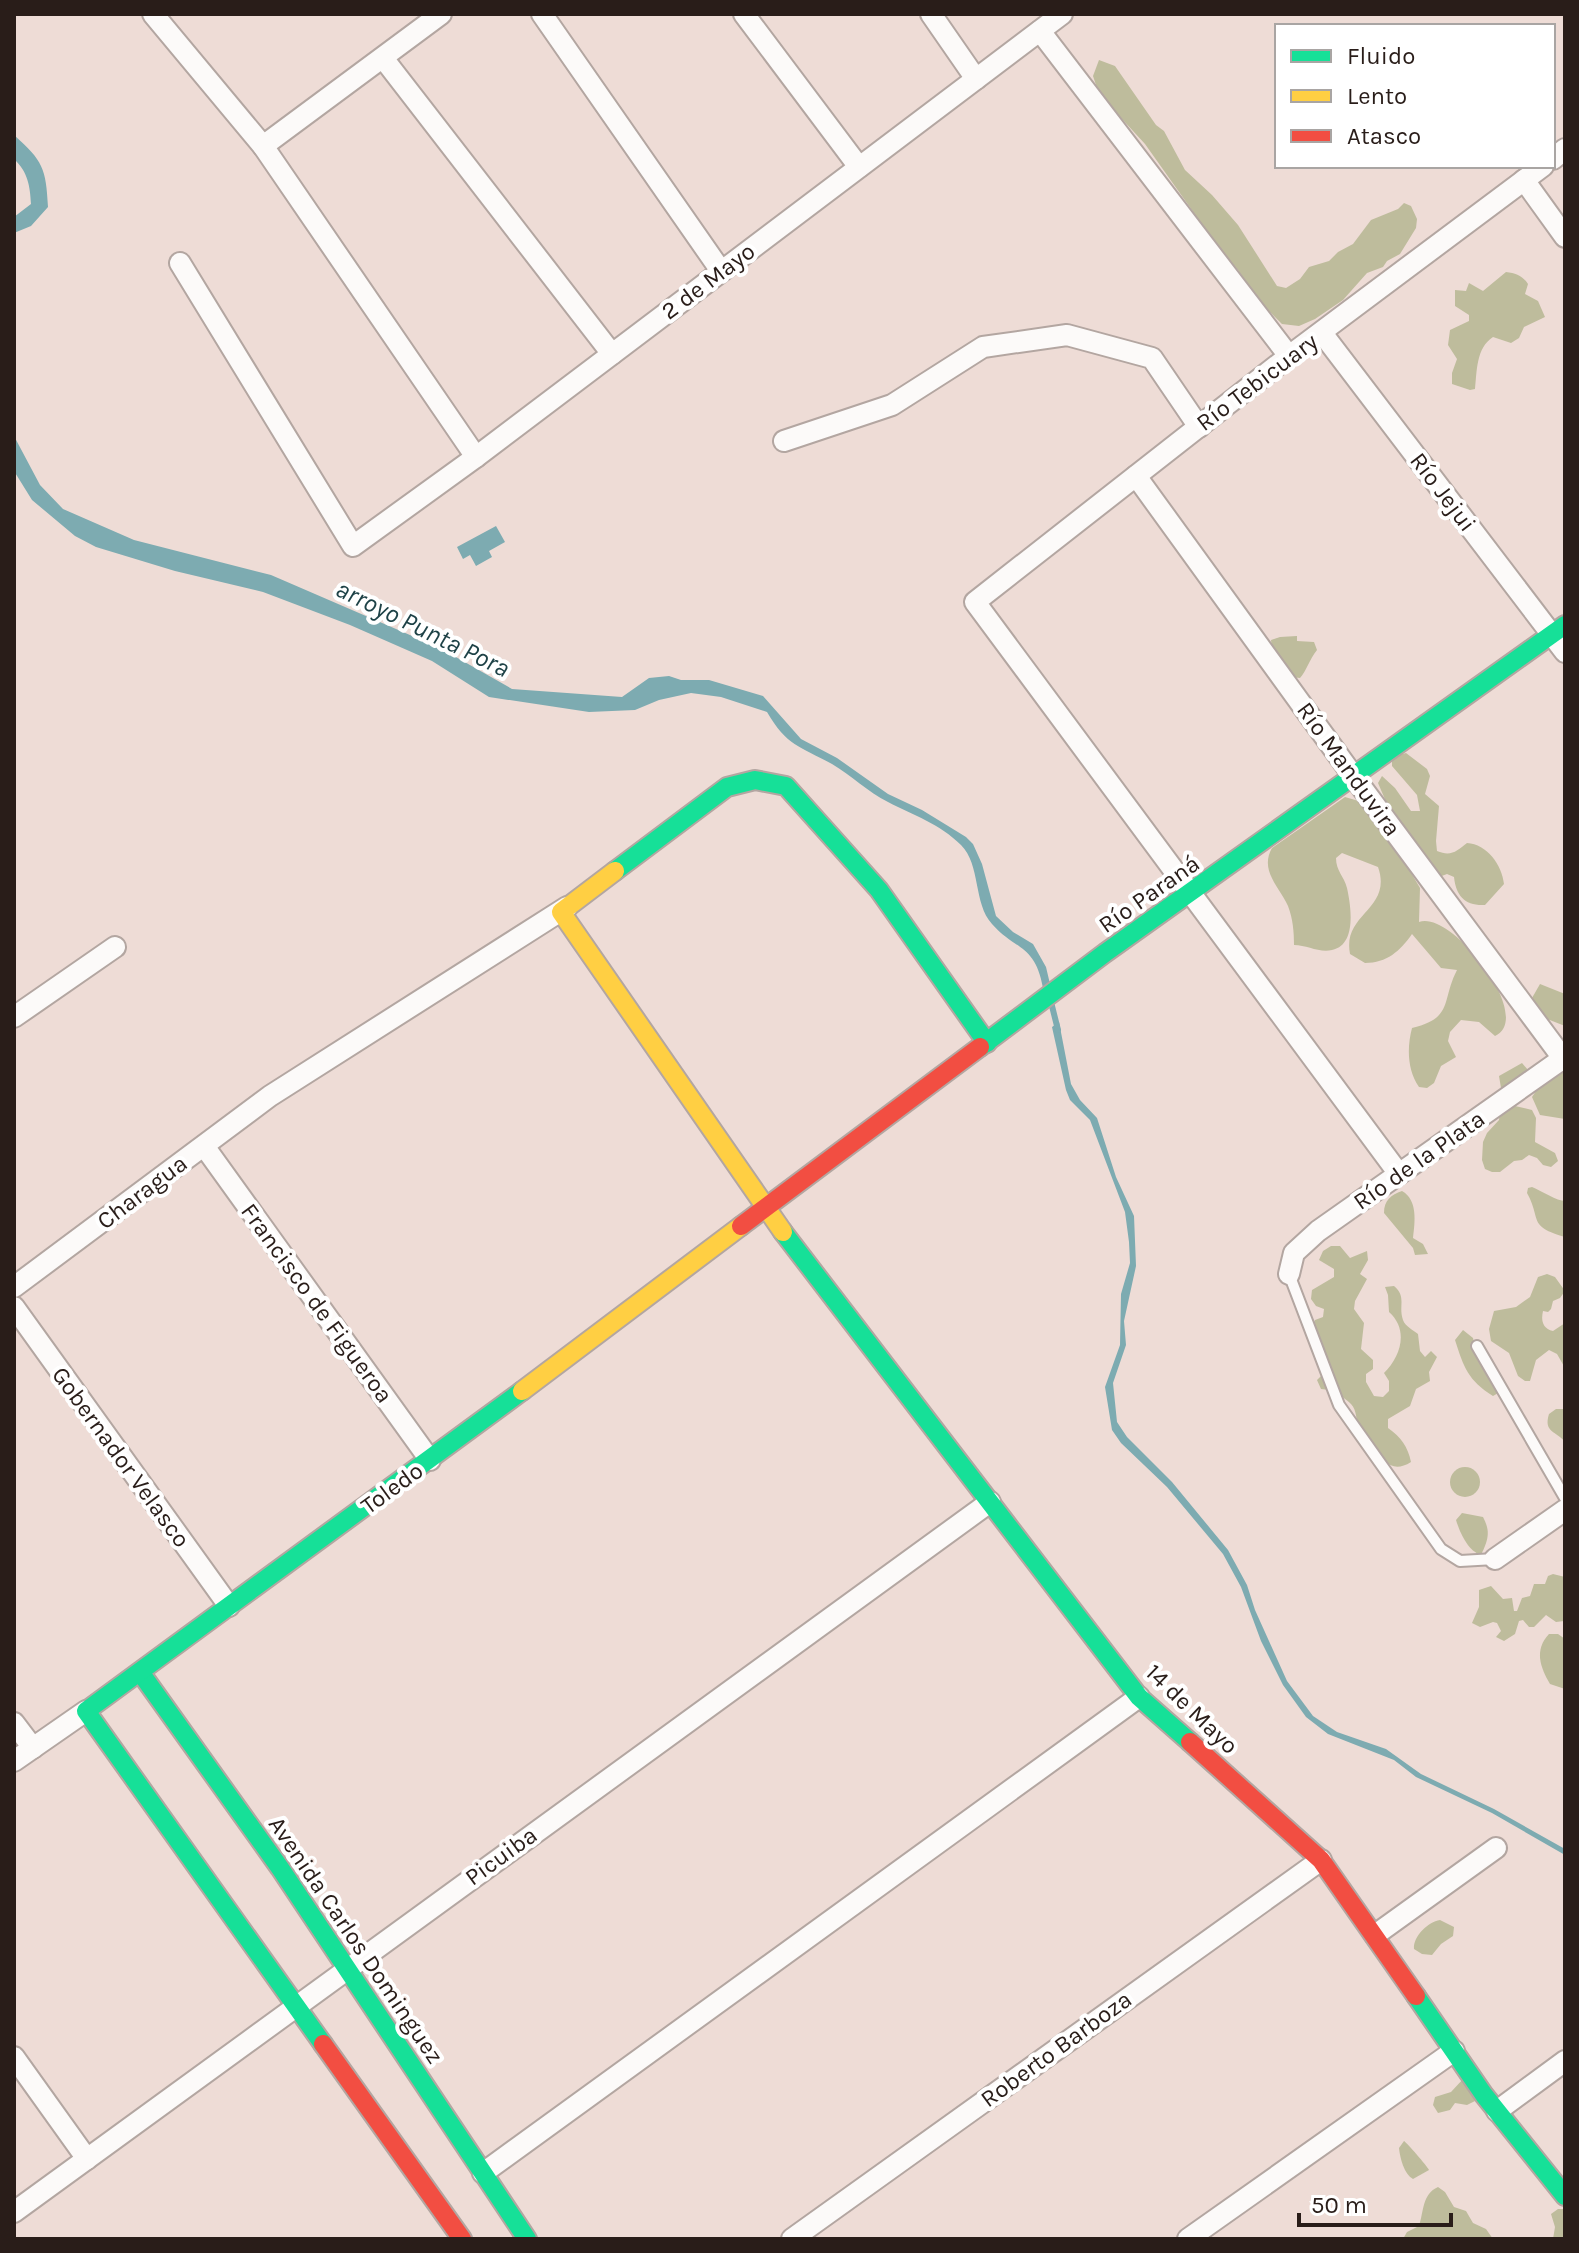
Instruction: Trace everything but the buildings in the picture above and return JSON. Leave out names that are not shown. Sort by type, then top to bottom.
[{"type":"street","points":[[153,14],[263,146],[476,457]]},
{"type":"street","points":[[263,146],[441,14]]},
{"type":"street","points":[[542,14],[721,271]]},
{"type":"street","points":[[744,14],[859,167]]},
{"type":"street","points":[[931,14],[976,79]]},
{"type":"street","name":"2 de Mayo","points":[[180,263],[353,546],[476,457],[1062,14]]},
{"type":"street","points":[[1040,31],[1289,356]]},
{"type":"street","points":[[383,58],[612,354]]},
{"type":"street","name":"Río Tebicuary","points":[[1191,894],[975,602],[1289,356],[1540,168]]},
{"type":"street","points":[[1524,180],[1565,237]]},
{"type":"street","name":"Río Jejui","points":[[1322,333],[1559,630],[1565,652]]},
{"type":"street","points":[[784,441],[892,405],[983,347],[1067,335],[1152,358],[1199,427]]},
{"type":"street","name":"Río Manduvira","points":[[1136,476],[1564,1059]]},
{"type":"street","name":"Río Paraná","points":[[765,1209],[1105,953],[1559,630]]},
{"type":"street","points":[[567,907],[727,787],[755,780],[786,786],[879,890],[987,1043]]},
{"type":"street","points":[[1191,894],[1399,1174]]},
{"type":"street","name":"Charagua","points":[[14,1287],[270,1096],[567,907]]},
{"type":"street","name":"14 de Mayo","points":[[567,907],[561,912],[765,1209],[1139,1697],[1321,1860],[1497,2111],[1565,2196]]},
{"type":"street","points":[[14,1017],[115,947]]},
{"type":"street","name":"Río de la Plata","points":[[1289,1274],[1294,1253],[1318,1231],[1564,1059]]},
{"type":"street","name":"Francisco de Figueroa","points":[[204,1146],[430,1460]]},
{"type":"street","name":"Toledo","points":[[14,1761],[430,1460],[765,1209]]},
{"type":"street","name":"Gobernador Velasco","points":[[14,1307],[229,1606]]},
{"type":"street","name":"Picuiba","points":[[14,2212],[990,1502]]},
{"type":"street","points":[[1495,1559],[1565,1510]]},
{"type":"street","name":"Avenida Carlos Dominguez","points":[[140,1672],[280,1868],[527,2239]]},
{"type":"street","points":[[483,2173],[1139,1697]]},
{"type":"street","points":[[86,1711],[462,2239]]},
{"type":"street","points":[[14,1723],[33,1748]]},
{"type":"street","points":[[1375,1935],[1496,1848]]},
{"type":"street","name":"Roberto Barboza","points":[[792,2239],[1321,1860]]},
{"type":"street","points":[[1188,2239],[1454,2051]]},
{"type":"street","points":[[14,2057],[87,2159]]},
{"type":"street","points":[[1497,2111],[1565,2061]]},
{"type":"lane","points":[[1289,1274],[1339,1405],[1441,1549],[1460,1561],[1495,1559]]},
{"type":"lane","points":[[1477,1346],[1565,1498]]},
{"type":"shaded area","points":[[1099,60],[1115,66],[1156,125],[1164,131],[1185,170],[1238,225],[1277,286],[1286,288],[1300,279],[1309,267],[1329,261],[1353,244],[1371,220],[1398,209],[1404,203],[1411,206],[1417,219],[1416,228],[1400,254],[1383,267],[1367,273],[1343,300],[1299,326],[1282,324],[1257,299],[1238,270],[1203,229],[1145,144],[1099,94],[1093,76]]},
{"type":"shaded area","points":[[1506,272],[1519,275],[1526,281],[1525,294],[1538,301],[1545,317],[1524,327],[1519,338],[1511,343],[1493,337],[1487,342],[1478,360],[1475,389],[1452,384],[1457,359],[1448,345],[1450,330],[1469,321],[1469,315],[1455,306],[1455,290],[1466,291],[1469,283],[1483,291]]},
{"type":"shaded area","points":[[1297,636],[1297,641],[1314,642],[1317,650],[1300,678],[1291,677],[1272,648],[1271,640]]},
{"type":"shaded area","points":[[1406,753],[1427,769],[1430,776],[1425,794],[1439,806],[1437,851],[1450,853],[1467,843],[1481,847],[1497,863],[1504,884],[1485,905],[1472,904],[1459,894],[1454,877],[1447,874],[1439,877],[1403,859],[1420,888],[1419,922],[1433,922],[1468,947],[1497,988],[1505,1008],[1505,1025],[1495,1036],[1479,1022],[1461,1020],[1450,1032],[1448,1041],[1456,1057],[1441,1066],[1434,1083],[1427,1088],[1419,1087],[1410,1066],[1412,1028],[1425,1024],[1440,1013],[1457,970],[1441,968],[1412,934],[1398,951],[1380,961],[1365,963],[1350,954],[1353,929],[1374,903],[1381,881],[1378,867],[1342,853],[1336,858],[1337,866],[1347,888],[1350,905],[1349,933],[1345,941],[1340,947],[1327,951],[1294,945],[1290,911],[1268,864],[1272,848],[1345,797],[1393,818],[1378,783],[1382,776],[1411,811],[1420,811],[1417,795],[1392,766],[1392,757]]},
{"type":"shaded area","points":[[1540,984],[1565,994],[1565,1026],[1537,1015],[1532,998]]},
{"type":"shaded area","points":[[1522,1063],[1533,1076],[1509,1099],[1515,1106],[1532,1110],[1536,1118],[1535,1142],[1555,1153],[1558,1161],[1551,1167],[1529,1155],[1514,1161],[1500,1172],[1492,1172],[1485,1169],[1482,1160],[1483,1142],[1499,1120],[1502,1094],[1499,1076]]},
{"type":"shaded area","points":[[1565,1070],[1565,1119],[1540,1115],[1532,1097],[1542,1082],[1537,1075]]},
{"type":"shaded area","points":[[1528,1188],[1565,1201],[1565,1237],[1545,1229],[1537,1221],[1527,1193]]},
{"type":"shaded area","points":[[1402,1191],[1413,1206],[1413,1238],[1423,1244],[1428,1254],[1415,1255],[1413,1248],[1384,1213],[1389,1199]]},
{"type":"shaded area","points":[[1331,1246],[1340,1246],[1350,1258],[1367,1251],[1368,1260],[1360,1274],[1367,1279],[1354,1309],[1364,1323],[1361,1349],[1373,1360],[1373,1369],[1366,1374],[1366,1382],[1374,1396],[1383,1397],[1389,1391],[1389,1381],[1384,1373],[1395,1359],[1401,1335],[1389,1312],[1385,1287],[1394,1286],[1398,1290],[1403,1320],[1418,1334],[1420,1351],[1425,1357],[1431,1351],[1437,1357],[1429,1372],[1430,1381],[1416,1389],[1410,1406],[1388,1419],[1388,1428],[1397,1435],[1410,1457],[1411,1462],[1401,1466],[1393,1466],[1380,1456],[1359,1429],[1351,1404],[1338,1391],[1321,1389],[1317,1380],[1330,1367],[1322,1343],[1311,1328],[1315,1320],[1323,1317],[1324,1309],[1316,1306],[1311,1299],[1312,1290],[1334,1277],[1334,1269],[1319,1260],[1323,1251]]},
{"type":"shaded area","points":[[1547,1274],[1555,1277],[1565,1291],[1553,1301],[1548,1312],[1543,1311],[1542,1318],[1544,1326],[1553,1331],[1565,1323],[1565,1368],[1557,1354],[1549,1350],[1536,1360],[1530,1381],[1525,1381],[1518,1376],[1509,1353],[1491,1341],[1489,1329],[1494,1311],[1516,1307],[1530,1297],[1538,1277]]},
{"type":"shaded area","points":[[1463,1330],[1473,1338],[1476,1352],[1500,1392],[1493,1396],[1472,1379],[1464,1366],[1455,1340]]},
{"type":"shaded area","points":[[1556,1409],[1565,1409],[1565,1442],[1548,1425],[1549,1414]]},
{"type":"shaded area","points":[[1465,1467],[1475,1472],[1480,1482],[1475,1492],[1465,1497],[1455,1492],[1450,1482],[1455,1472]]},
{"type":"shaded area","points":[[1462,1513],[1483,1517],[1488,1536],[1481,1555],[1468,1546],[1460,1530],[1456,1520]]},
{"type":"shaded area","points":[[1548,1576],[1565,1577],[1564,1621],[1556,1622],[1546,1615],[1534,1627],[1529,1627],[1523,1620],[1519,1621],[1515,1634],[1504,1641],[1496,1637],[1501,1631],[1497,1623],[1480,1627],[1472,1623],[1479,1607],[1479,1590],[1491,1586],[1503,1599],[1512,1598],[1514,1611],[1517,1611],[1522,1598],[1530,1596],[1534,1584],[1545,1584]]},
{"type":"shaded area","points":[[1549,1634],[1558,1634],[1565,1639],[1565,1689],[1550,1684],[1541,1665],[1541,1646]]},
{"type":"shaded area","points":[[1440,1920],[1454,1927],[1453,1936],[1432,1955],[1414,1949],[1422,1930]]},
{"type":"shaded area","points":[[1464,2078],[1475,2101],[1467,2105],[1455,2103],[1450,2110],[1438,2113],[1433,2105],[1435,2097],[1451,2092]]},
{"type":"shaded area","points":[[1404,2141],[1429,2170],[1413,2179],[1405,2170],[1400,2156],[1399,2148]]},
{"type":"shaded area","points":[[1438,2187],[1454,2207],[1466,2211],[1473,2223],[1486,2229],[1493,2239],[1403,2239],[1407,2232],[1419,2226],[1426,2198]]},
{"type":"shaded area","points":[[1565,2209],[1565,2239],[1553,2239],[1555,2227],[1551,2214]]},
{"type":"water","points":[[14,135],[41,166],[48,207],[31,226],[14,233],[14,217],[31,204],[27,180],[14,159]]},
{"type":"water","points":[[14,436],[40,485],[63,509],[134,540],[271,575],[440,648],[512,689],[622,697],[649,678],[669,676],[681,680],[709,680],[763,696],[801,739],[837,758],[888,794],[922,810],[973,844],[982,864],[996,916],[1013,932],[1033,944],[1046,967],[1050,984],[1043,988],[1030,956],[1001,933],[986,915],[972,863],[961,845],[935,826],[881,798],[839,768],[795,744],[781,732],[767,712],[721,697],[691,693],[659,700],[635,710],[589,712],[489,697],[432,661],[350,625],[263,592],[175,571],[96,547],[75,536],[32,500],[14,471]]},
{"type":"water","points":[[496,526],[505,542],[489,551],[492,557],[476,566],[470,555],[463,559],[457,547]]},
{"type":"water","points":[[1059,1022],[1071,1084],[1080,1100],[1097,1118],[1116,1177],[1134,1216],[1136,1266],[1124,1321],[1126,1345],[1113,1383],[1117,1422],[1228,1550],[1247,1585],[1287,1681],[1313,1716],[1337,1732],[1386,1749],[1421,1774],[1494,1809],[1565,1849],[1565,1855],[1492,1813],[1416,1777],[1394,1760],[1328,1734],[1306,1717],[1283,1685],[1261,1641],[1241,1587],[1223,1554],[1167,1487],[1121,1443],[1112,1430],[1105,1387],[1120,1345],[1121,1294],[1130,1263],[1129,1242],[1125,1212],[1090,1120],[1070,1100],[1066,1090],[1052,1027]]},
{"type":"waterway","name":"arroyo Punta Pora","points":[[1051,1002],[1058,1030]]},
{"type":"traffic: fast","points":[[980,1047],[1105,953],[1565,625]]},
{"type":"traffic: fast","points":[[615,871],[727,787],[755,780],[786,786],[879,890],[987,1043]]},
{"type":"traffic: fast","points":[[783,1232],[1139,1697],[1190,1742]]},
{"type":"traffic: fast","points":[[323,2044],[86,1711],[522,1391]]},
{"type":"traffic: fast","points":[[140,1672],[280,1868],[527,2239]]},
{"type":"traffic: fast","points":[[1416,1996],[1484,2095],[1565,2196]]},
{"type":"traffic: slow","points":[[615,871],[561,912],[783,1232]]},
{"type":"traffic: slow","points":[[522,1391],[741,1226]]},
{"type":"traffic: jam","points":[[741,1226],[980,1047]]},
{"type":"traffic: jam","points":[[1190,1742],[1321,1860],[1416,1996]]},
{"type":"traffic: jam","points":[[323,2044],[462,2239]]}]
